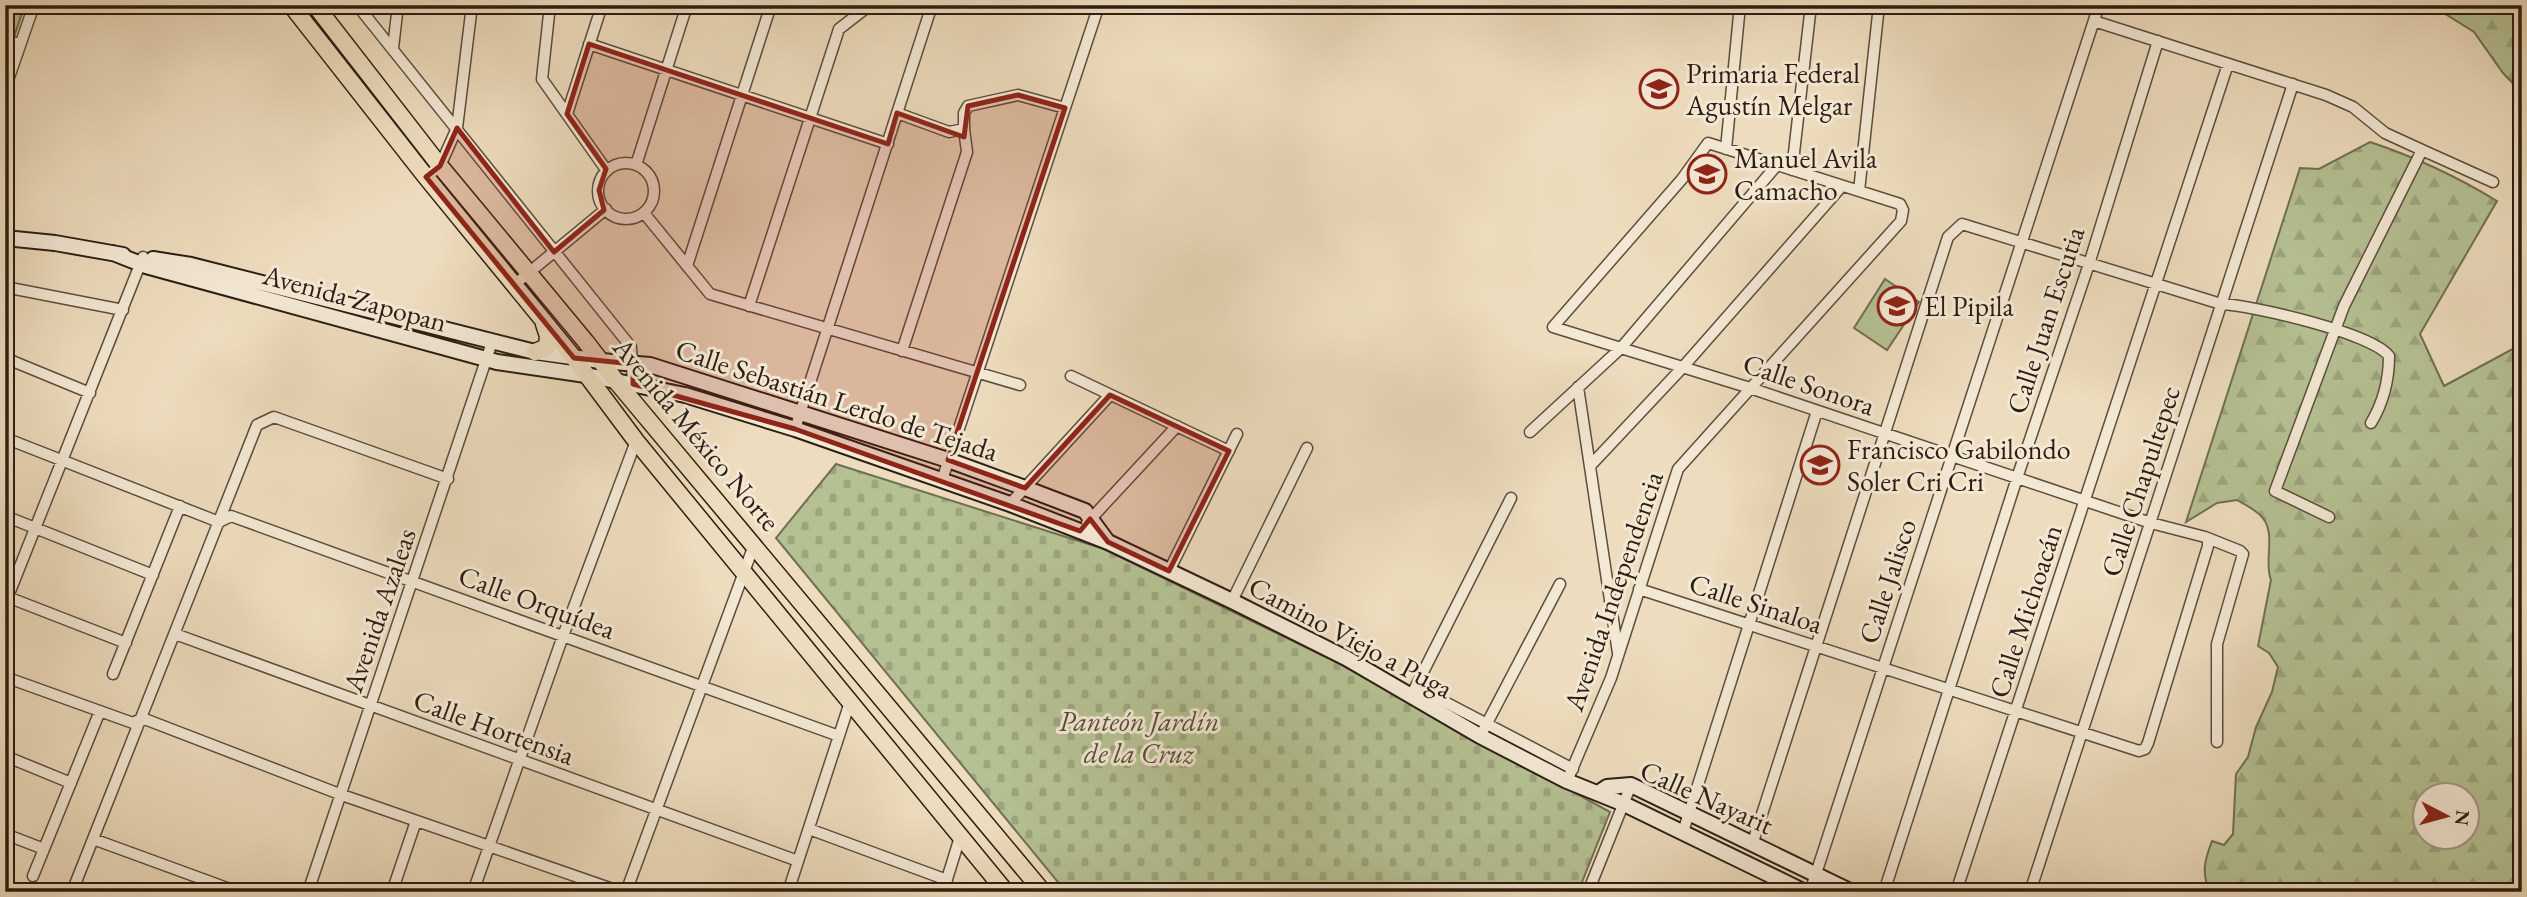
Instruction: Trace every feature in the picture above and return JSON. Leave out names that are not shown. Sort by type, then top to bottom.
[{"type":"main road","name":"Avenida México Norte","points":[[291,5],[426,177],[574,358],[636,440],[1006,892]]},
{"type":"main road","name":"Avenida México Norte","points":[[315,5],[440,166],[616,381],[1043,892]]},
{"type":"main road","points":[[535,352],[547,347],[548,336],[543,322]]},
{"type":"street","points":[[5,89],[34,5]]},
{"type":"street","name":"Calle Sebastián Lerdo de Tejada","points":[[357,5],[631,347],[633,384]]},
{"type":"street","points":[[393,48],[398,5]]},
{"type":"street","points":[[426,177],[440,166],[457,128],[472,5]]},
{"type":"street","points":[[550,5],[541,79],[607,171]]},
{"type":"street","points":[[567,114],[602,5]]},
{"type":"street","points":[[636,165],[687,5]]},
{"type":"street","points":[[687,266],[771,5]]},
{"type":"street","points":[[750,306],[839,29],[870,5]]},
{"type":"street","points":[[795,429],[932,5]]},
{"type":"street","points":[[942,480],[1099,5]]},
{"type":"street","points":[[1740,5],[1726,149],[1859,191],[1879,5]]},
{"type":"street","points":[[1792,170],[1811,5]]},
{"type":"street","name":"Calle Jalisco","points":[[1808,892],[2099,5]]},
{"type":"street","points":[[2094,21],[2326,95],[2353,107],[2385,133],[2493,182]]},
{"type":"street","points":[[5,40],[20,44]]},
{"type":"street","name":"Calle Juan Escutia","points":[[1884,892],[2089,264],[2158,41]]},
{"type":"street","points":[[589,44],[888,144]]},
{"type":"street","name":"Calle Michoacán","points":[[1956,892],[2228,64]]},
{"type":"street","name":"Calle Chapultepec","points":[[2030,892],[2293,84]]},
{"type":"street","points":[[902,351],[967,152],[964,113],[968,106],[1018,95],[1065,108]]},
{"type":"street","points":[[897,114],[949,132],[964,129]]},
{"type":"street","name":"Calle Sonora","points":[[1726,149],[1708,143],[1682,179],[1553,327],[1750,388],[2241,551],[2217,644],[2217,742]]},
{"type":"street","points":[[2329,517],[2275,491],[2344,306],[2422,150]]},
{"type":"street","points":[[621,164],[636,165],[651,177],[654,196],[644,213],[628,219],[620,218],[606,209],[599,197],[599,190],[607,171],[621,164]]},
{"type":"street","points":[[1530,432],[1621,348],[1777,165]]},
{"type":"street","points":[[1590,466],[1683,367],[1842,186]]},
{"type":"street","name":"Avenida Independencia","points":[[1570,775],[1618,656],[1678,468],[1901,221],[1903,210],[1900,204],[1859,191]]},
{"type":"street","points":[[514,285],[606,209]]},
{"type":"street","points":[[644,213],[710,294],[1020,385]]},
{"type":"street","points":[[1753,842],[1948,237],[1962,224],[2221,304],[2238,304],[2263,312],[2273,311],[2377,346],[2389,356],[2389,371],[2380,408],[2371,423]]},
{"type":"street","name":"Avenida Zapopan","points":[[5,238],[113,253],[487,359],[586,375]]},
{"type":"street","points":[[126,643],[6,599],[142,260]]},
{"type":"street","name":"Avenida Zapopan","points":[[142,260],[191,265],[535,352]]},
{"type":"street","points":[[5,287],[123,310]]},
{"type":"street","name":"Avenida Azaleas","points":[[308,892],[492,342]]},
{"type":"street","name":"Calle Sebastián Lerdo de Tejada","points":[[535,352],[650,365],[948,460],[1085,511],[1108,542]]},
{"type":"street","points":[[5,358],[90,393]]},
{"type":"street","name":"Calle Sebastián Lerdo de Tejada","points":[[586,375],[685,395],[795,429],[1010,504],[1108,542]]},
{"type":"street","points":[[1071,376],[1229,451]]},
{"type":"street","points":[[1578,387],[1618,656]]},
{"type":"street","name":"Calle Sebastián Lerdo de Tejada","points":[[1010,504],[1110,395]]},
{"type":"street","points":[[1683,832],[1817,411]]},
{"type":"street","points":[[72,892],[257,425],[274,417],[448,479]]},
{"type":"street","points":[[1080,531],[1177,426]]},
{"type":"street","points":[[1169,571],[1237,434]]},
{"type":"street","name":"Calle Orquídea","points":[[5,438],[219,522],[231,516],[839,736]]},
{"type":"street","points":[[473,892],[563,636],[636,440]]},
{"type":"street","points":[[1232,601],[1307,448]]},
{"type":"street","points":[[1413,692],[1511,498]]},
{"type":"street","points":[[113,674],[180,506]]},
{"type":"street","points":[[5,516],[153,575]]},
{"type":"street","name":"Calle Sinaloa","points":[[1639,589],[2139,751],[2145,749],[2148,743],[2208,539]]},
{"type":"street","name":"Camino Viejo a Puga","points":[[1108,542],[1413,692],[1570,775],[1598,793]]},
{"type":"street","points":[[5,677],[133,723],[142,718],[416,821],[624,892],[657,810],[754,545]]},
{"type":"street","points":[[1483,731],[1560,584]]},
{"type":"street","name":"Calle Hortensia","points":[[175,634],[798,861]]},
{"type":"street","points":[[788,892],[850,702]]},
{"type":"street","points":[[33,876],[100,711]]},
{"type":"street","points":[[5,756],[71,783]]},
{"type":"street","points":[[1588,892],[1631,785]]},
{"type":"street","name":"Calle Nayarit","points":[[1598,793],[1607,787],[1631,785],[1852,892]]},
{"type":"street","name":"Calle Nayarit","points":[[1598,793],[1808,892]]},
{"type":"street","points":[[392,892],[416,821]]},
{"type":"street","points":[[809,829],[947,880]]},
{"type":"street","points":[[5,834],[44,849]]},
{"type":"street","points":[[943,892],[960,836]]},
{"type":"street","points":[[93,839],[238,892]]},
{"type":"highlighted area","points":[[589,44],[888,144],[897,113],[964,137],[968,106],[1018,95],[1065,108],[948,460],[1025,488],[1110,395],[1229,451],[1169,571],[1108,542],[1090,519],[1080,531],[795,429],[633,384],[633,364],[574,358],[426,177],[440,166],[457,128],[554,252],[604,210],[599,190],[606,169],[567,114]]},
{"type":"green space","points":[[2431,5],[2522,5],[2522,93],[2503,73],[2474,32]]},
{"type":"green space","points":[[5,7],[22,13],[10,49],[5,48]]},
{"type":"green space","points":[[2370,142],[2435,168],[2497,201],[2420,334],[2444,386],[2522,344],[2522,892],[2209,892],[2205,878],[2207,855],[2212,841],[2224,845],[2233,834],[2236,774],[2248,757],[2256,727],[2272,692],[2278,667],[2269,653],[2258,646],[2271,580],[2268,564],[2269,538],[2265,522],[2255,511],[2237,500],[2217,503],[2186,522],[2300,168],[2319,169]]},
{"type":"green space","points":[[1885,279],[1919,302],[1887,350],[1854,328]]},
{"type":"green space","name":"Panteón Jardín de la Cruz","points":[[836,464],[1104,549],[1340,664],[1610,812],[1578,892],[1066,892],[776,538]]},
{"type":"place","name":"Primaria Federal Agustín Melgar","points":[[1659,89]]},
{"type":"place","name":"Manuel Avila Camacho","points":[[1707,174]]},
{"type":"place","name":"El Pipila","points":[[1897,306]]},
{"type":"place","name":"Francisco Gabilondo Soler Cri Cri","points":[[1820,465]]}]
